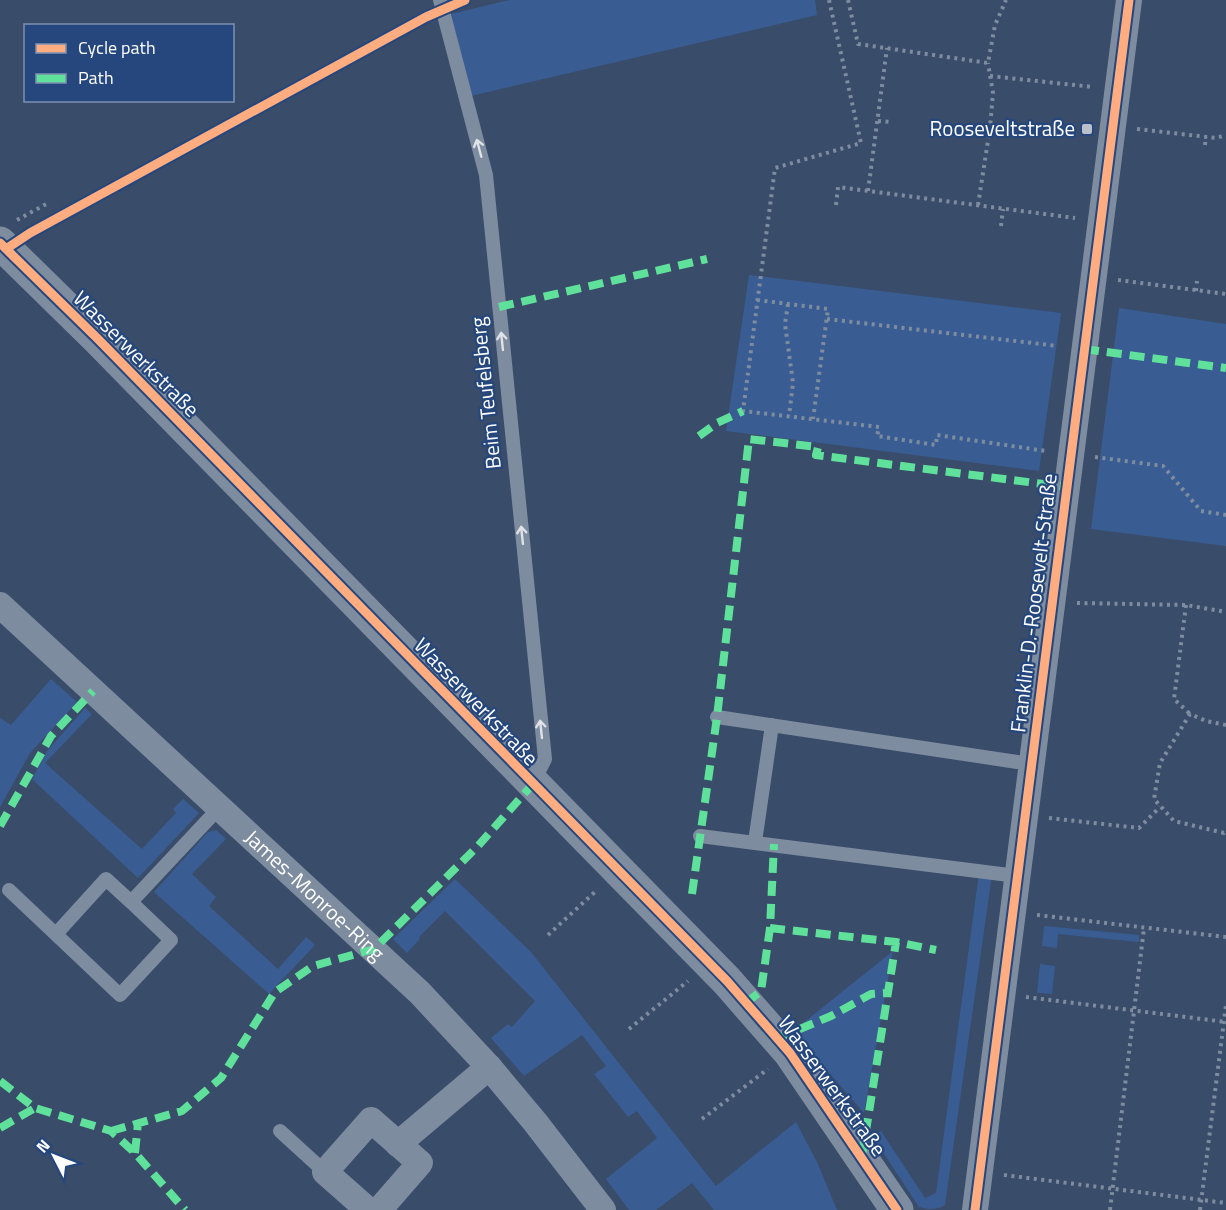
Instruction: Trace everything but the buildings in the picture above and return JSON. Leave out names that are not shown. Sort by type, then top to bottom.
[{"type":"street","name":"Franklin-D.-Roosevelt-Straße","points":[[975,1210],[1129,0]]},
{"type":"street","name":"Wasserwerkstraße","points":[[5,233],[98,339],[532,785],[710,964],[790,1053],[897,1210]]},
{"type":"street","name":"James-Monroe-Ring","points":[[0,605],[420,993],[489,1067],[603,1210]]},
{"type":"street","points":[[398,1144],[489,1067]]},
{"type":"street","points":[[368,1210],[325,1172],[371,1120],[420,1163],[379,1210]]},
{"type":"lane","name":"Beim Teufelsberg","points":[[440,0],[486,175],[544,759],[532,785]]},
{"type":"lane","points":[[717,717],[1031,764]]},
{"type":"lane","points":[[755,842],[772,725]]},
{"type":"lane","points":[[131,902],[219,808]]},
{"type":"lane","points":[[700,836],[1017,876]]},
{"type":"lane","points":[[9,890],[120,995],[171,940],[106,879],[56,934]]},
{"type":"lane","points":[[280,1131],[325,1172]]},
{"type":"path","points":[[830,0],[861,143],[775,168],[743,411],[879,427],[877,436],[936,445],[937,435],[1163,466],[1201,511],[1226,514]]},
{"type":"path","points":[[848,0],[858,44],[988,63]]},
{"type":"path","points":[[978,205],[993,93],[988,63],[995,25],[1006,0]]},
{"type":"path","points":[[868,191],[887,48]]},
{"type":"path","points":[[990,76],[1117,90]]},
{"type":"path","points":[[878,120],[891,122]]},
{"type":"path","points":[[1113,126],[1216,138],[1226,135]]},
{"type":"path","points":[[990,128],[1009,130]]},
{"type":"path","points":[[1205,145],[1206,137]]},
{"type":"path","points":[[836,205],[838,187],[1101,221]]},
{"type":"path","points":[[5,233],[48,203]]},
{"type":"path","points":[[1001,226],[1003,209]]},
{"type":"path","points":[[1094,277],[1226,294]]},
{"type":"path","points":[[1196,291],[1197,280]]},
{"type":"path","points":[[758,300],[828,309],[813,419]]},
{"type":"path","points":[[788,304],[785,324],[793,383],[789,416]]},
{"type":"path","points":[[826,320],[1084,349]]},
{"type":"path","points":[[1052,603],[1186,605],[1226,612]]},
{"type":"path","points":[[1186,605],[1174,699],[1190,714],[1206,721],[1226,725]]},
{"type":"path","points":[[1190,714],[1160,763],[1154,799],[1174,821],[1225,833]]},
{"type":"path","points":[[1025,815],[1138,828],[1160,807]]},
{"type":"path","points":[[548,935],[617,871]]},
{"type":"path","points":[[1012,912],[1226,938]]},
{"type":"path","points":[[1110,1210],[1144,928]]},
{"type":"path","points":[[629,1029],[710,964]]},
{"type":"path","points":[[1002,994],[1225,1022]]},
{"type":"path","points":[[1200,1210],[1226,1005]]},
{"type":"path","points":[[702,1119],[790,1053]]},
{"type":"path","points":[[979,1172],[1226,1203]]},
{"type":"shaded area","points":[[509,0],[815,0],[817,15],[471,96],[451,14]]},
{"type":"shaded area","points":[[749,275],[1061,313],[1039,471],[726,431]]},
{"type":"shaded area","points":[[1119,308],[1226,324],[1226,546],[1091,529]]},
{"type":"shaded area","points":[[51,679],[77,702],[30,753],[0,807],[0,718],[11,725]]},
{"type":"shaded area","points":[[85,708],[92,714],[45,763],[142,849],[176,813],[173,809],[183,799],[199,813],[138,878],[32,779],[47,751]]},
{"type":"shaded area","points":[[216,830],[226,839],[192,874],[216,897],[209,906],[278,969],[306,937],[315,945],[269,994],[154,892],[208,832]]},
{"type":"shaded area","points":[[979,873],[992,875],[945,1205],[936,1209],[926,1209],[919,1207],[873,1137],[881,1131],[925,1198],[936,1193]]},
{"type":"shaded area","points":[[455,879],[531,952],[716,1186],[796,1122],[817,1162],[837,1210],[714,1210],[692,1183],[656,1210],[629,1210],[606,1179],[657,1138],[637,1111],[628,1117],[594,1074],[606,1066],[582,1035],[524,1076],[491,1038],[508,1024],[512,1027],[535,1001],[445,911],[407,953],[393,939]]},
{"type":"shaded area","points":[[1044,926],[1139,935],[1139,942],[1058,934],[1057,948],[1042,946]]},
{"type":"shaded area","points":[[893,951],[864,1113],[793,1031]]},
{"type":"shaded area","points":[[1040,964],[1055,966],[1052,994],[1037,993]]},
{"type":"marked path","points":[[499,307],[707,259]]},
{"type":"marked path","points":[[1084,349],[1226,368]]},
{"type":"marked path","points":[[699,436],[717,423],[743,411]]},
{"type":"marked path","points":[[692,894],[717,717],[749,439],[818,447],[816,455],[1067,487]]},
{"type":"marked path","points":[[0,826],[51,736],[93,691]]},
{"type":"marked path","points":[[111,1131],[182,1111],[221,1078],[275,992],[313,966],[374,949],[477,847],[532,785]]},
{"type":"marked path","points":[[746,1003],[761,991],[770,928],[774,844]]},
{"type":"marked path","points":[[770,928],[896,942],[936,950]]},
{"type":"marked path","points":[[862,1156],[896,942]]},
{"type":"marked path","points":[[778,1038],[831,1016],[871,994],[888,993]]},
{"type":"marked path","points":[[0,1081],[35,1108],[111,1131],[135,1153],[185,1210]]},
{"type":"marked path","points":[[0,1128],[35,1108]]},
{"type":"marked path","points":[[135,1153],[138,1123]]},
{"type":"cycle path","points":[[6,249],[30,233],[426,17],[465,0]]},
{"type":"cycle path","points":[[975,1210],[1129,0]]},
{"type":"cycle path","points":[[0,243],[98,339],[727,981],[790,1053],[897,1210]]},
{"type":"place","name":"Rooseveltstraße","points":[[1087,129]]}]
